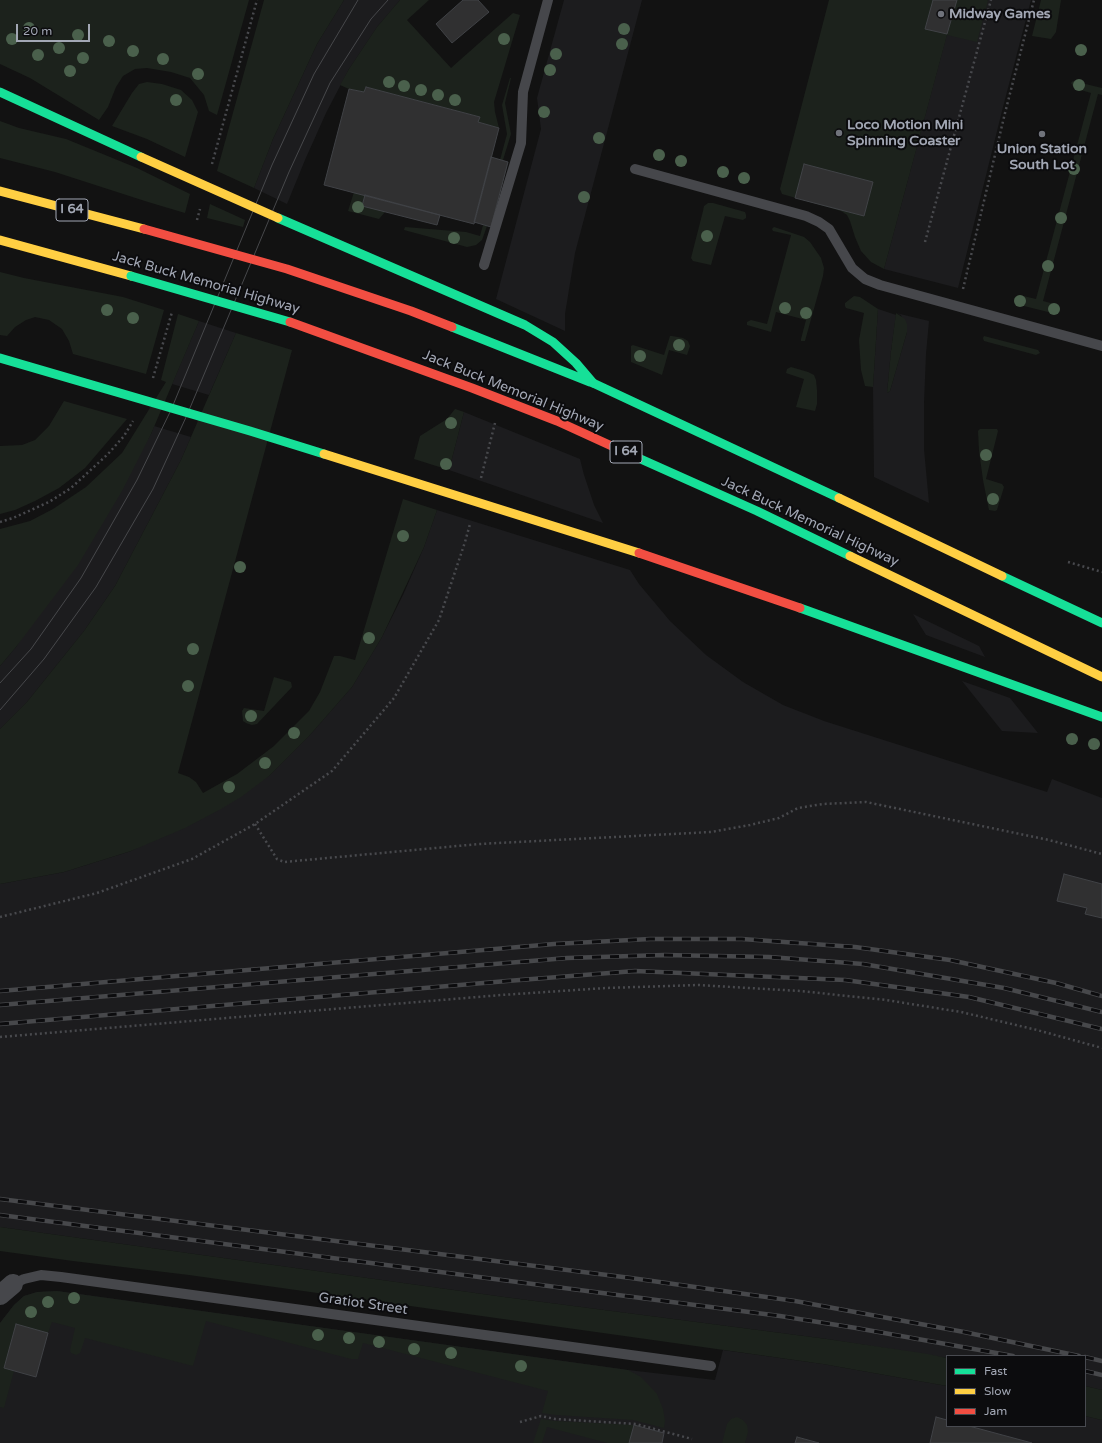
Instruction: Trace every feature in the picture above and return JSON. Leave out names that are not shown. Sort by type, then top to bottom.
[{"type":"highway","points":[[0,92],[315,235],[525,325],[554,342],[576,363],[593,383]]},
{"type":"highway","name":"I 64","points":[[0,190],[287,269],[411,311],[593,383],[751,456],[1102,623]]},
{"type":"highway","name":"Jack Buck Memorial Highway","points":[[0,240],[214,298],[303,326],[557,421],[757,511],[1102,677]]},
{"type":"highway","points":[[0,358],[265,436],[621,547],[839,621],[1102,717]]},
{"type":"lane","points":[[484,265],[521,143],[523,92],[548,0]]},
{"type":"lane","points":[[635,169],[806,216],[819,222],[829,229],[852,268],[866,279],[880,285],[1102,346]]},
{"type":"lane","name":"Gratiot Street","points":[[6,1289],[24,1279],[41,1276],[61,1277],[711,1366]]},
{"type":"path","points":[[925,242],[991,0]]},
{"type":"path","points":[[963,290],[1005,113],[1034,0]]},
{"type":"path","points":[[480,480],[496,419]]},
{"type":"path","points":[[0,917],[97,893],[192,859],[255,824],[332,771],[394,698],[439,620],[465,542],[471,519]]},
{"type":"path","points":[[1068,562],[1102,572]]},
{"type":"path","points":[[255,824],[277,859],[284,862],[479,844],[711,832],[779,818],[798,808],[823,804],[866,802],[1049,840],[1102,854]]},
{"type":"path","points":[[0,1038],[501,994],[606,988],[698,986],[800,991],[886,1000],[961,1012],[1038,1030],[1102,1048]]},
{"type":"path","points":[[520,1422],[541,1416],[555,1419],[636,1424],[692,1439]]},
{"type":"shaded area","points":[[0,0],[249,0],[217,115],[209,111],[204,95],[190,78],[171,72],[147,68],[135,69],[123,76],[116,87],[108,107],[99,120],[30,78],[0,64]]},
{"type":"shaded area","points":[[264,0],[344,0],[317,44],[273,139],[254,188],[217,171]]},
{"type":"shaded area","points":[[344,0],[400,0],[377,27],[349,69],[326,113],[287,204],[254,188],[273,139],[317,44]]},
{"type":"shaded area","points":[[400,0],[429,0],[407,20],[451,68],[513,13],[520,15],[494,102],[499,128],[478,122],[480,117],[366,87],[364,92],[349,89],[340,85],[377,27]]},
{"type":"shaded area","points":[[564,0],[642,0],[575,253],[565,314],[565,331],[496,299],[541,129],[537,98]]},
{"type":"shaded area","points":[[829,0],[988,0],[977,42],[947,35],[884,269],[871,262],[861,251],[847,215],[841,211],[782,194],[780,189]]},
{"type":"shaded area","points":[[988,0],[1031,0],[958,288],[884,269],[947,34]]},
{"type":"shaded area","points":[[1041,0],[1061,0],[1056,32],[1051,39],[1032,36]]},
{"type":"shaded area","points":[[510,78],[505,103],[511,134],[503,160],[500,160],[507,134],[502,105]]},
{"type":"shaded area","points":[[1073,81],[1102,88],[1102,95],[1098,94],[1043,301],[1058,305],[1060,311],[1056,314],[1016,304],[1014,298],[1019,295],[1036,299],[1091,93],[1074,88],[1071,83]]},
{"type":"shaded area","points":[[147,82],[162,84],[181,90],[192,100],[198,112],[185,157],[147,139],[112,126],[139,84]]},
{"type":"shaded area","points":[[0,121],[19,128],[66,139],[137,168],[190,194],[185,213],[55,172],[0,158]]},
{"type":"shaded area","points":[[354,192],[365,195],[385,212],[379,219],[348,211]]},
{"type":"shaded area","points":[[708,203],[745,212],[746,215],[746,218],[743,220],[725,216],[711,265],[693,261],[691,258],[704,206]]},
{"type":"shaded area","points":[[210,204],[245,220],[243,227],[207,218]]},
{"type":"shaded area","points":[[483,225],[487,226],[482,240],[476,245],[467,247],[404,230],[405,227],[466,232],[480,236]]},
{"type":"shaded area","points":[[774,227],[804,237],[810,242],[821,258],[824,268],[805,341],[801,341],[801,339],[806,320],[776,312],[771,332],[747,325],[747,322],[751,320],[767,324],[791,235],[773,231],[772,229]]},
{"type":"shaded area","points":[[0,272],[123,297],[164,310],[146,374],[73,354],[69,341],[62,329],[49,320],[35,317],[26,320],[15,327],[7,336],[0,335]]},
{"type":"shaded area","points":[[854,296],[860,297],[878,309],[873,387],[865,386],[861,370],[859,340],[864,313],[846,308],[845,306],[845,303]]},
{"type":"shaded area","points":[[878,309],[896,315],[887,393],[890,391],[907,332],[901,315],[896,313],[929,321],[924,403],[924,449],[929,503],[874,477],[873,387]]},
{"type":"shaded area","points":[[896,313],[905,319],[907,324],[907,332],[890,391],[887,393],[891,351]]},
{"type":"shaded area","points":[[178,314],[199,321],[151,434],[122,491],[78,565],[0,666],[0,529],[30,521],[53,509],[86,487],[122,453],[166,382],[161,380]]},
{"type":"shaded area","points":[[199,321],[236,333],[209,395],[172,384]]},
{"type":"shaded area","points":[[236,333],[292,350],[178,773],[189,777],[196,782],[203,793],[237,774],[274,746],[309,711],[320,692],[334,656],[355,660],[403,499],[437,510],[424,547],[382,637],[352,687],[309,736],[269,776],[241,797],[221,809],[185,828],[131,851],[64,872],[0,884],[0,729],[27,702],[84,631],[115,586],[181,460]]},
{"type":"shaded area","points":[[670,336],[683,338],[688,341],[690,346],[687,355],[669,350],[662,375],[631,362],[631,346],[633,345],[664,355]]},
{"type":"shaded area","points":[[984,336],[1038,350],[1040,353],[1036,355],[984,341]]},
{"type":"shaded area","points":[[791,367],[814,375],[817,390],[817,404],[815,411],[796,407],[804,379],[786,373],[787,369]]},
{"type":"shaded area","points":[[64,401],[127,419],[85,468],[59,488],[15,510],[0,514],[0,446],[22,445],[35,440],[49,426]]},
{"type":"shaded area","points":[[455,409],[464,412],[449,470],[414,459],[420,436],[447,419]]},
{"type":"shaded area","points":[[464,412],[580,459],[594,505],[603,523],[449,470]]},
{"type":"shaded area","points":[[154,426],[191,437],[181,460],[115,586],[84,631],[27,702],[0,729],[0,666],[16,647],[151,434]]},
{"type":"shaded area","points":[[980,429],[997,429],[998,431],[986,479],[1002,484],[1004,487],[997,510],[995,511],[989,510],[983,480],[979,451],[978,431]]},
{"type":"shaded area","points":[[437,510],[630,570],[639,584],[670,621],[706,655],[743,682],[783,705],[824,721],[1047,792],[1052,779],[1102,798],[1102,1390],[1086,1386],[1086,1355],[946,1355],[946,1358],[827,1339],[504,1297],[0,1227],[0,884],[64,872],[131,851],[269,776],[309,736],[352,687],[382,637],[403,595],[424,547]]},
{"type":"shaded area","points":[[913,614],[979,646],[985,657],[926,635]]},
{"type":"shaded area","points":[[274,677],[291,682],[292,687],[257,724],[252,725],[246,723],[243,721],[242,711],[244,708],[264,711]]},
{"type":"shaded area","points":[[962,681],[1010,698],[1038,733],[1002,731]]},
{"type":"shaded area","points":[[0,1227],[504,1297],[827,1339],[946,1358],[946,1386],[823,1364],[189,1275],[0,1251]]},
{"type":"shaded area","points":[[57,1291],[628,1370],[715,1380],[723,1350],[823,1364],[946,1386],[946,1427],[1086,1427],[1086,1416],[1102,1420],[1102,1443],[0,1443],[0,1323],[14,1305],[24,1296],[37,1292]]},
{"type":"shaded area","points":[[57,1291],[628,1370],[641,1377],[657,1394],[663,1409],[665,1420],[664,1428],[633,1420],[542,1413],[548,1391],[363,1343],[358,1359],[351,1359],[206,1321],[193,1366],[85,1338],[80,1353],[76,1355],[71,1353],[70,1350],[75,1328],[52,1322],[48,1333],[16,1324],[4,1368],[14,1371],[4,1408],[0,1407],[0,1323],[14,1305],[24,1296],[37,1292]]},
{"type":"shaded area","points":[[1086,1386],[1102,1390],[1102,1420],[1086,1416]]},
{"type":"shaded area","points":[[737,1417],[743,1420],[747,1425],[748,1432],[745,1443],[722,1443],[727,1424],[731,1419]]},
{"type":"shaded area","points":[[541,1419],[634,1425],[629,1443],[607,1443],[547,1427],[542,1443],[533,1443]]},
{"type":"building","points":[[463,0],[478,0],[489,12],[452,43],[436,24]]},
{"type":"building","name":"Midway Games","points":[[933,0],[957,0],[947,34],[925,29]]},
{"type":"building","points":[[366,87],[480,117],[478,122],[499,128],[474,224],[324,185],[349,89],[364,92]]},
{"type":"building","points":[[491,157],[508,162],[491,227],[474,222]]},
{"type":"building","points":[[804,164],[873,182],[864,216],[795,198]]},
{"type":"building","points":[[365,195],[440,215],[437,225],[362,206]]},
{"type":"building","points":[[1064,874],[1102,884],[1102,918],[1085,914],[1087,908],[1057,901]]},
{"type":"building","points":[[16,1324],[48,1333],[36,1377],[4,1368]]},
{"type":"building","points":[[936,1417],[946,1420],[946,1427],[973,1427],[1032,1443],[930,1443]]},
{"type":"building","points":[[634,1425],[664,1433],[662,1443],[629,1443]]},
{"type":"building","points":[[797,1437],[819,1443],[795,1443]]},
{"type":"tram line","points":[[0,683],[31,649],[81,578],[137,480],[171,410],[272,165],[314,74],[358,0]]},
{"type":"tram line","points":[[0,710],[44,659],[96,587],[153,489],[187,415],[289,172],[330,83],[371,19],[388,0]]},
{"type":"railway","points":[[0,991],[554,944],[650,939],[742,939],[855,947],[950,960],[1056,983],[1102,996]]},
{"type":"railway","points":[[0,1005],[567,958],[664,955],[769,957],[863,964],[1004,988],[1102,1012]]},
{"type":"railway","points":[[0,1024],[635,971],[845,980],[969,997],[1102,1029]]},
{"type":"railway","points":[[0,1199],[631,1278],[795,1301],[964,1332],[1074,1355]]},
{"type":"railway","points":[[0,1215],[780,1316],[1007,1355]]},
{"type":"railway","points":[[1086,1357],[1102,1361]]},
{"type":"railway","points":[[1086,1371],[1102,1375]]},
{"type":"traffic: fast","points":[[0,92],[141,157]]},
{"type":"traffic: fast","points":[[278,218],[525,325],[553,342],[576,363],[593,383]]},
{"type":"traffic: fast","points":[[131,276],[290,322]]},
{"type":"traffic: fast","points":[[452,327],[590,382]]},
{"type":"traffic: fast","points":[[0,358],[324,454]]},
{"type":"traffic: fast","points":[[593,383],[839,498]]},
{"type":"traffic: fast","points":[[616,448],[757,511],[850,556]]},
{"type":"traffic: fast","points":[[1002,576],[1102,623]]},
{"type":"traffic: fast","points":[[800,608],[1102,717]]},
{"type":"traffic: slow","points":[[141,157],[278,218]]},
{"type":"traffic: slow","points":[[0,191],[144,229]]},
{"type":"traffic: slow","points":[[0,240],[131,276]]},
{"type":"traffic: slow","points":[[324,454],[639,553]]},
{"type":"traffic: slow","points":[[839,498],[1002,576]]},
{"type":"traffic: slow","points":[[850,556],[1102,677]]},
{"type":"traffic: jam","points":[[144,229],[287,269],[411,311],[452,327]]},
{"type":"traffic: jam","points":[[290,322],[472,388],[557,421],[616,448]]},
{"type":"traffic: jam","points":[[639,553],[800,608]]},
{"type":"place","name":"Midway Games","points":[[941,14]]},
{"type":"place","name":"Loco Motion Mini Spinning Coaster","points":[[839,133]]},
{"type":"place","name":"Union Station South Lot","points":[[1042,134]]}]
